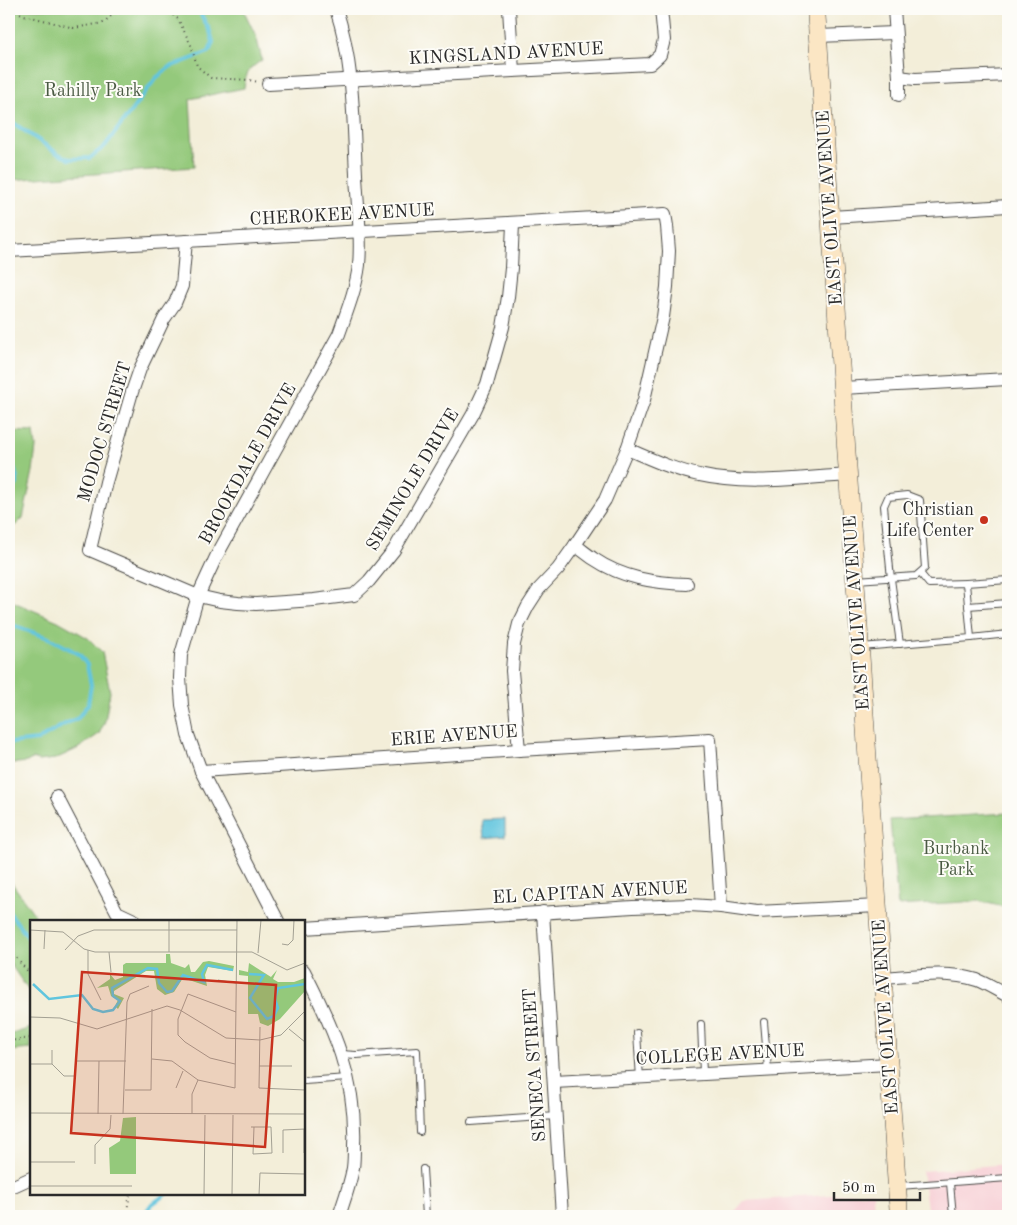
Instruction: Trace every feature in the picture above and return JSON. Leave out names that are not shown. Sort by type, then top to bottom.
[{"type":"main road","name":"EAST OLIVE AVENUE","points":[[816,9],[899,1216]]},
{"type":"street","name":"BROOKDALE DRIVE","points":[[277,920],[201,771],[188,735],[182,705],[181,655],[198,596],[216,557],[339,334],[353,295],[359,265],[361,232],[351,80],[346,46],[336,9]]},
{"type":"street","points":[[509,9],[513,70]]},
{"type":"street","name":"KINGSLAND AVENUE","points":[[268,84],[650,64],[660,55],[664,40],[661,9]]},
{"type":"street","points":[[894,9],[899,95]]},
{"type":"street","points":[[818,36],[895,33]]},
{"type":"street","points":[[899,77],[915,79],[1008,75]]},
{"type":"street","points":[[831,217],[1008,206]]},
{"type":"street","name":"CHEROKEE AVENUE","points":[[9,251],[665,214],[668,226],[668,251],[667,287],[663,317],[644,400],[627,449]]},
{"type":"street","name":"SEMINOLE DRIVE","points":[[90,550],[198,596],[220,601],[256,604],[354,595],[369,581],[394,550],[473,414],[487,384],[508,297],[513,224]]},
{"type":"street","name":"MODOC STREET","points":[[90,550],[106,482],[140,369],[182,286],[186,241]]},
{"type":"street","points":[[842,388],[1008,379]]},
{"type":"street","points":[[519,750],[512,671],[514,644],[519,624],[539,589],[558,569],[604,500],[627,449],[697,475],[718,479],[770,481],[848,475]]},
{"type":"street","points":[[575,545],[595,560],[616,571],[647,581],[687,584]]},
{"type":"street","name":"ERIE AVENUE","points":[[201,771],[710,739],[721,907]]},
{"type":"street","points":[[57,797],[117,912],[134,920]]},
{"type":"street","name":"EL CAPITAN AVENUE","points":[[305,928],[671,905],[721,907],[757,912],[878,906]]},
{"type":"street","name":"SENECA STREET","points":[[543,912],[562,1216]]},
{"type":"street","points":[[305,973],[341,1054],[353,1104],[353,1168],[339,1216]]},
{"type":"street","points":[[883,978],[934,974],[956,975],[977,981],[1008,996]]},
{"type":"street","name":"COLLEGE AVENUE","points":[[554,1082],[889,1064]]},
{"type":"street","points":[[9,1188],[30,1178]]},
{"type":"lane","points":[[855,580],[891,579],[916,576],[925,568],[920,500],[907,495],[888,497],[884,506],[891,579],[900,644]]},
{"type":"lane","points":[[920,573],[929,584],[1008,580]]},
{"type":"lane","points":[[966,583],[971,638]]},
{"type":"lane","points":[[968,606],[1008,603]]},
{"type":"lane","points":[[860,648],[1008,634]]},
{"type":"lane","points":[[764,1022],[768,1070]]},
{"type":"lane","points":[[701,1024],[703,1074]]},
{"type":"lane","points":[[637,1033],[640,1078]]},
{"type":"lane","points":[[341,1054],[356,1055],[417,1051],[420,1132]]},
{"type":"lane","points":[[305,1081],[348,1078]]},
{"type":"lane","points":[[471,1122],[556,1116]]},
{"type":"lane","points":[[423,1169],[426,1216]]},
{"type":"lane","points":[[897,1186],[1008,1178]]},
{"type":"lane","points":[[950,1182],[952,1216]]},
{"type":"path","points":[[11,9],[24,15],[74,28],[103,24],[120,9]]},
{"type":"path","points":[[165,9],[178,19],[192,45],[197,66],[210,78],[249,80],[268,84]]},
{"type":"path","points":[[9,952],[30,974]]},
{"type":"path","points":[[9,1041],[30,1038]]},
{"type":"path","points":[[126,1216],[130,1195]]},
{"type":"shaded area","points":[[1008,1164],[1008,1216],[928,1216],[922,1171]]},
{"type":"shaded area","points":[[873,1192],[874,1216],[731,1216],[744,1201]]},
{"type":"green space","name":"Rahilly Park","points":[[9,9],[243,9],[256,36],[262,60],[249,71],[244,88],[190,99],[194,167],[9,180]]},
{"type":"green space","points":[[9,431],[34,432],[36,447],[23,518],[9,531]]},
{"type":"green space","points":[[9,600],[58,621],[88,638],[102,652],[110,692],[105,721],[99,734],[77,749],[55,759],[38,761],[33,759],[27,762],[9,764]]},
{"type":"green space","name":"Burbank Park","points":[[1008,813],[1008,908],[979,901],[898,906],[890,820]]},
{"type":"green space","points":[[9,879],[38,920],[30,920],[30,993],[11,965],[9,965]]},
{"type":"green space","points":[[30,1028],[30,1049],[9,1051],[9,1035]]},
{"type":"water","points":[[505,819],[505,836],[484,838],[482,820]]},
{"type":"waterway","points":[[9,120],[57,153],[69,159],[90,158],[105,146],[156,78],[170,67],[209,52],[213,42],[210,31],[198,9]]},
{"type":"waterway","points":[[9,457],[11,458],[17,478],[17,484],[9,493]]},
{"type":"waterway","points":[[9,624],[49,638],[79,654],[87,665],[91,685],[88,704],[78,718],[38,740],[9,743]]},
{"type":"waterway","points":[[9,912],[30,940]]},
{"type":"waterway","points":[[143,1216],[151,1205],[165,1195]]},
{"type":"place","name":"Christian Life Center","points":[[984,520]]}]
